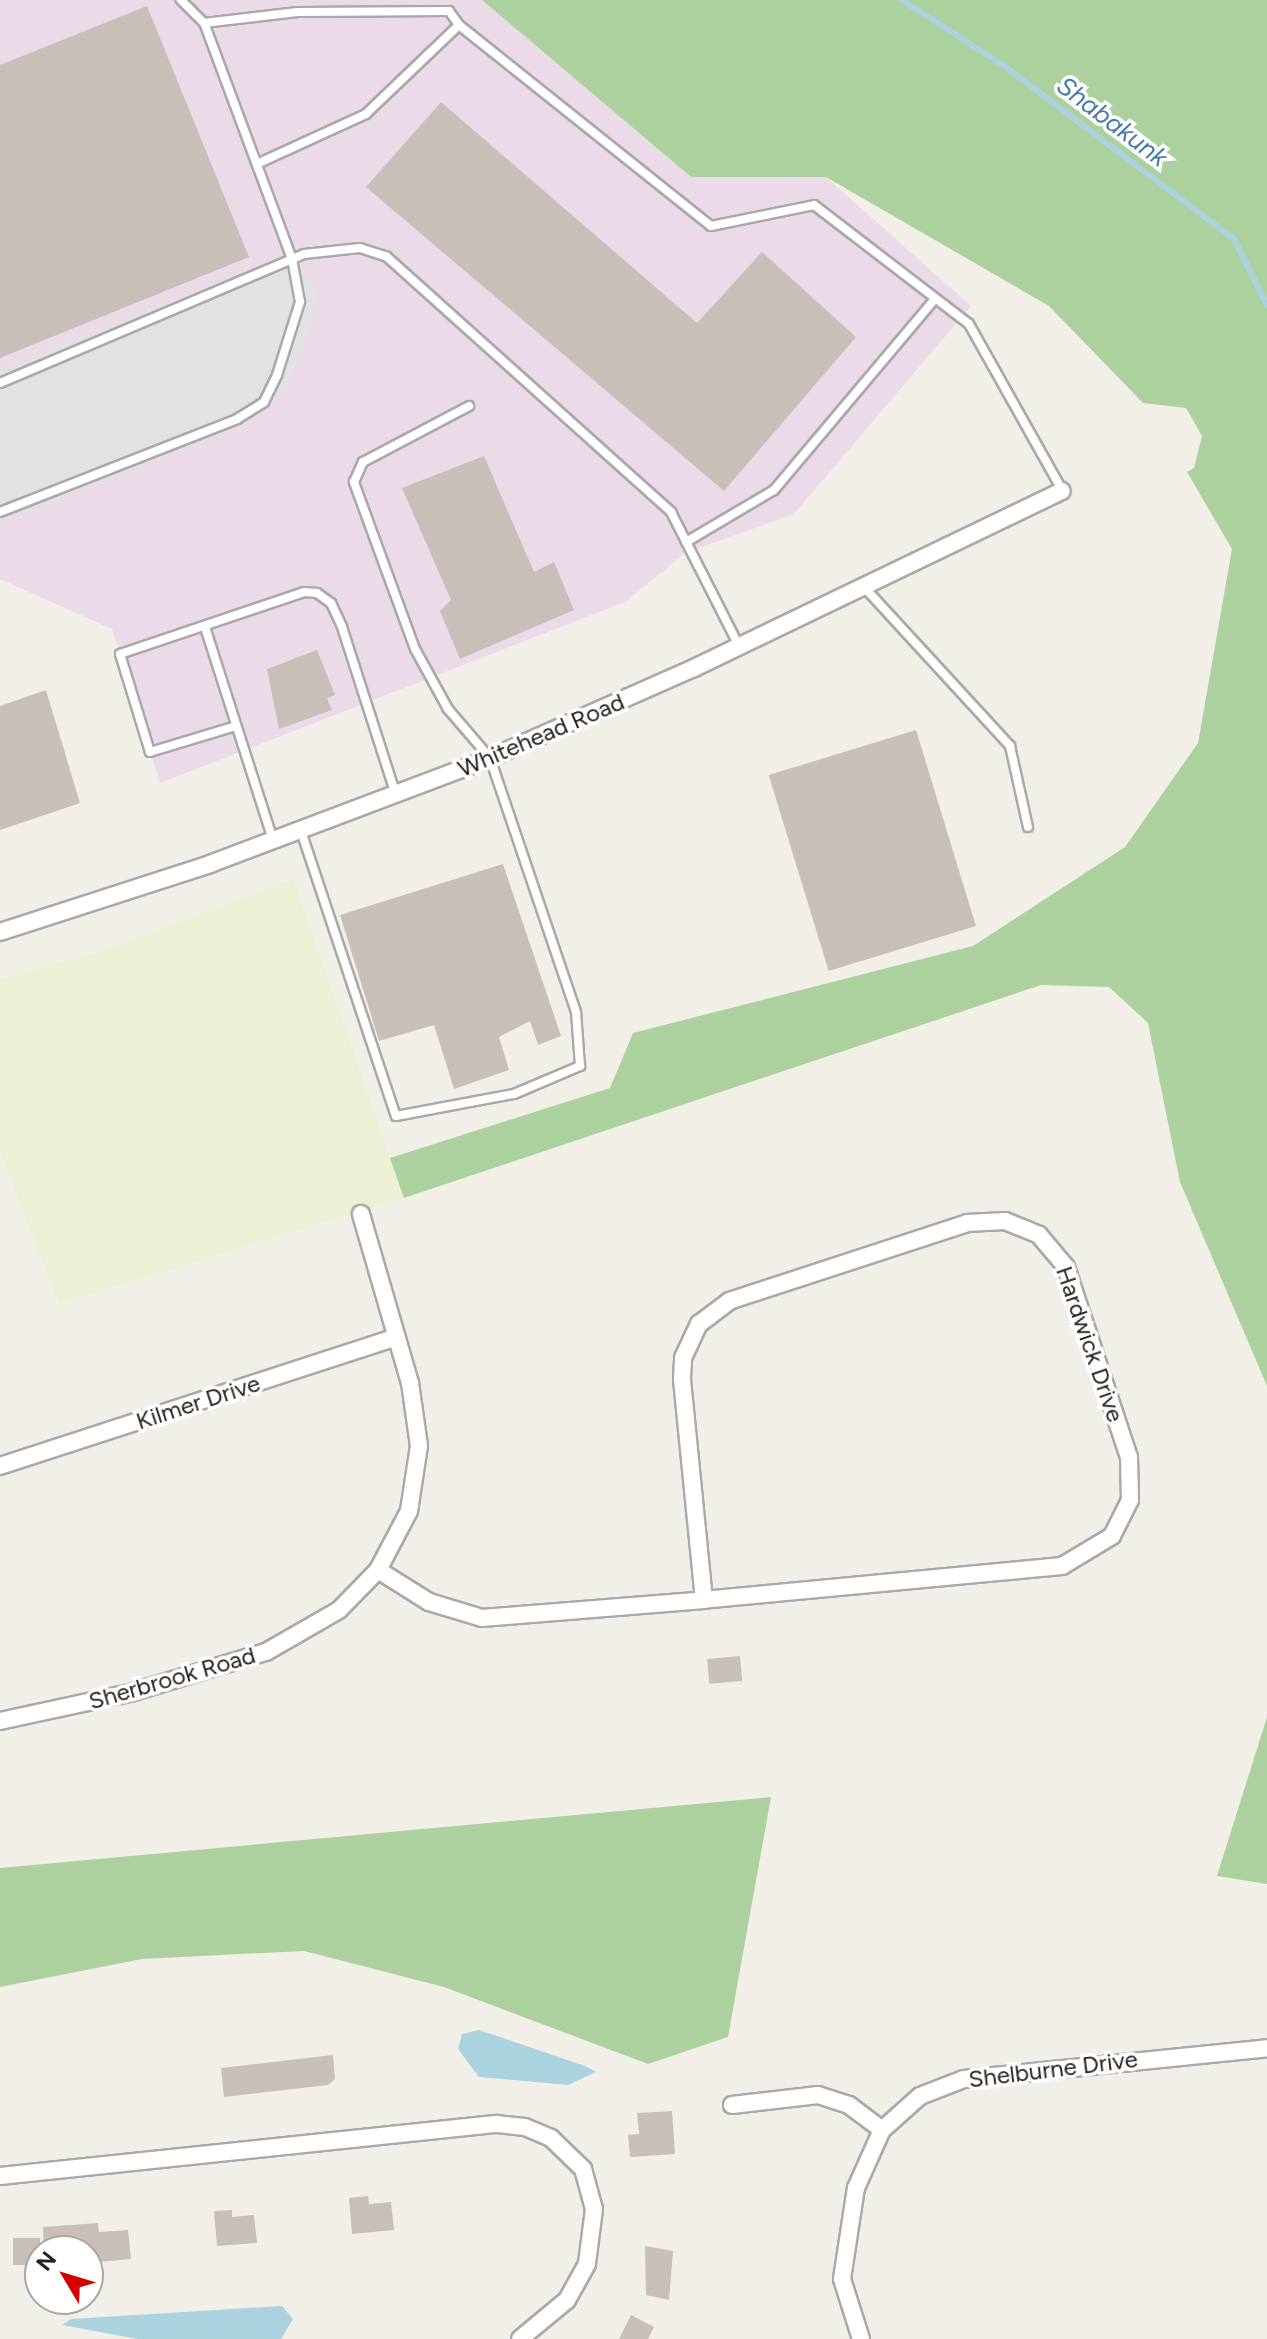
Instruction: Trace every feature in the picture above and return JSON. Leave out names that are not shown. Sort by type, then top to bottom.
[{"type":"street","name":"Whitehead Road","points":[[0,932],[274,841],[490,758],[740,647],[1062,491]]},
{"type":"street","name":"Sherbrook Road","points":[[0,1721],[130,1693],[266,1652],[339,1610],[378,1570],[409,1511],[419,1446],[397,1337],[361,1214]]},
{"type":"street","name":"Hardwick Drive","points":[[378,1570],[429,1602],[482,1618],[704,1600],[1062,1566],[1112,1536],[1130,1500],[1129,1457],[1066,1267],[1054,1249],[1022,1226],[967,1223],[729,1301],[699,1324],[683,1358],[682,1379],[704,1600]]},
{"type":"street","name":"Kilmer Drive","points":[[0,1466],[397,1337]]},
{"type":"street","name":"Shelburne Drive","points":[[861,2339],[842,2279],[860,2172],[882,2130],[920,2096],[964,2079],[1267,2048]]},
{"type":"street","points":[[732,2105],[827,2097],[882,2130]]},
{"type":"street","points":[[0,2176],[497,2124],[525,2127],[551,2138],[583,2169],[593,2235],[587,2264],[567,2300],[520,2339]]},
{"type":"lane","points":[[0,512],[264,402],[300,302],[292,259],[204,23],[181,0]]},
{"type":"lane","points":[[204,23],[297,12],[449,11],[459,25],[711,226],[814,205],[969,324],[991,356],[1062,491]]},
{"type":"lane","points":[[257,164],[366,114],[459,25]]},
{"type":"lane","points":[[0,383],[292,259],[346,248],[387,257],[671,512],[740,647]]},
{"type":"lane","points":[[686,542],[774,490],[935,299]]},
{"type":"lane","points":[[301,831],[396,1116],[514,1094],[580,1066],[576,1012],[490,758],[448,709],[415,649],[354,482],[363,462],[469,406]]},
{"type":"lane","points":[[864,587],[1010,746],[1028,827]]},
{"type":"lane","points":[[236,726],[150,752],[120,654],[304,592],[331,603],[364,684],[378,755],[396,795]]},
{"type":"lane","points":[[205,627],[274,841]]},
{"type":"shaded area","points":[[0,0],[482,0],[691,177],[826,177],[971,306],[794,514],[685,553],[625,602],[160,783],[112,629],[0,579]]},
{"type":"shaded area","points":[[262,264],[316,285],[313,322],[281,397],[259,418],[0,522],[0,369]]},
{"type":"green space","points":[[482,0],[1267,0],[1267,1386],[1180,1182],[1148,1023],[1109,987],[1041,985],[404,1198],[390,1158],[610,1088],[633,1033],[973,946],[1125,847],[1198,743],[1232,549],[1187,472],[1194,468],[1202,436],[1186,408],[1143,403],[1049,306],[826,177],[691,177]]},
{"type":"green space","points":[[293,879],[404,1198],[59,1304],[0,1151],[0,979],[98,952]]},
{"type":"green space","points":[[1267,1717],[1267,1884],[1217,1876]]},
{"type":"green space","points":[[771,1797],[728,2037],[648,2064],[444,1987],[304,1951],[142,1959],[0,1987],[0,1868]]},
{"type":"water","points":[[479,2030],[596,2072],[568,2085],[479,2077],[458,2049],[462,2034]]},
{"type":"water","points":[[282,2306],[293,2319],[281,2339],[138,2339],[62,2325],[71,2319]]},
{"type":"building","points":[[147,6],[249,257],[0,358],[0,65]]},
{"type":"building","points":[[441,102],[697,323],[762,252],[856,337],[724,491],[366,187]]},
{"type":"building","points":[[484,456],[534,572],[554,562],[574,610],[460,659],[440,611],[451,600],[402,488]]},
{"type":"building","points":[[317,650],[335,695],[327,698],[332,710],[279,729],[267,669]]},
{"type":"building","points":[[46,690],[80,803],[0,830],[0,706]]},
{"type":"building","points":[[916,730],[976,926],[829,971],[769,775]]},
{"type":"building","points":[[503,864],[561,1036],[538,1045],[530,1021],[499,1037],[509,1070],[454,1089],[434,1025],[379,1041],[340,915]]},
{"type":"building","points":[[740,1656],[742,1681],[709,1684],[707,1659]]},
{"type":"building","points":[[333,2055],[335,2079],[328,2085],[224,2097],[221,2068]]},
{"type":"building","points":[[672,2111],[675,2154],[630,2157],[628,2135],[639,2134],[637,2113]]},
{"type":"building","points":[[368,2196],[369,2204],[391,2202],[394,2230],[352,2234],[349,2198]]},
{"type":"building","points":[[232,2210],[232,2217],[254,2215],[257,2243],[217,2246],[214,2211]]},
{"type":"building","points":[[98,2223],[99,2232],[128,2230],[131,2259],[104,2262],[104,2235],[43,2235],[43,2227]]},
{"type":"building","points":[[13,2238],[24,2238],[24,2265],[13,2265]]},
{"type":"building","points":[[645,2246],[673,2251],[669,2300],[646,2295]]},
{"type":"building","points":[[631,2315],[654,2327],[648,2339],[619,2339]]},
{"type":"waterway","name":"Shabakunk","points":[[902,0],[1003,65],[1234,239],[1267,305]]}]
